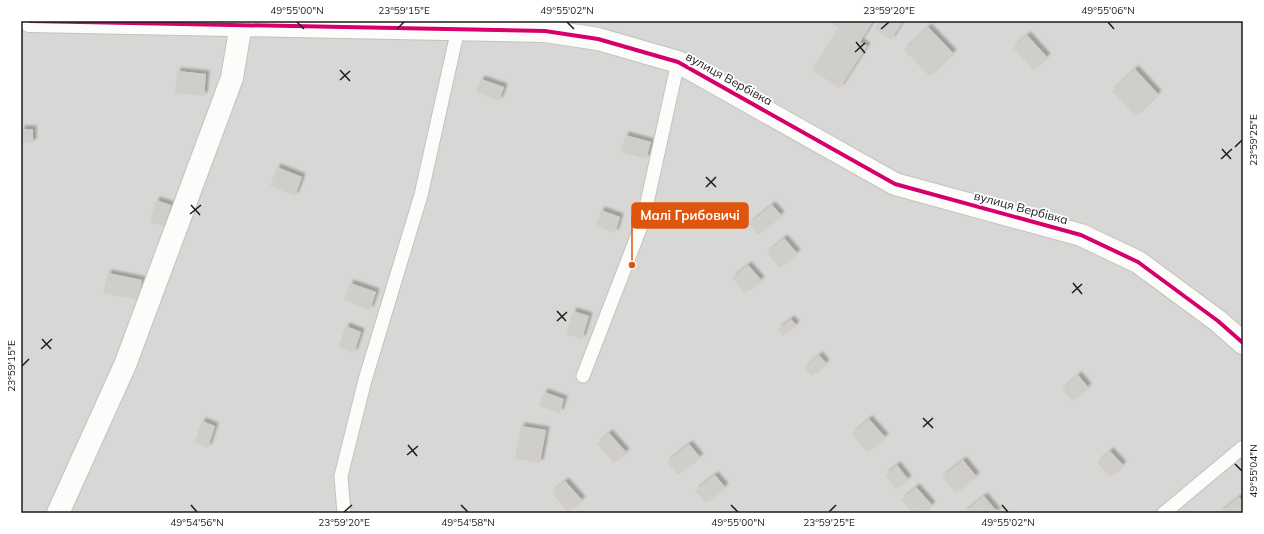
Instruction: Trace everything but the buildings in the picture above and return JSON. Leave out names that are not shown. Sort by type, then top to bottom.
[{"type":"street","name":"вулиця Вербівка","points":[[30,21],[545,31],[598,39],[678,62],[896,184],[1081,235],[1138,262],[1218,321],[1243,343]]},
{"type":"street","points":[[58,513],[125,365],[232,78],[241,24]]},
{"type":"lane","points":[[344,513],[341,476],[365,380],[421,195],[458,29]]},
{"type":"lane","points":[[583,376],[643,221],[678,62]]},
{"type":"lane","points":[[1164,513],[1243,448]]},
{"type":"shaded area","points":[[21,21],[1243,21],[1243,513],[263,513],[260,510],[259,513],[21,513]]},
{"type":"cycle path","points":[[30,21],[545,31],[598,39],[678,62],[895,184],[1081,235],[1138,262],[1218,321],[1243,343]]},
{"type":"place","name":"Малі Грибовичі","points":[[632,265]]}]
